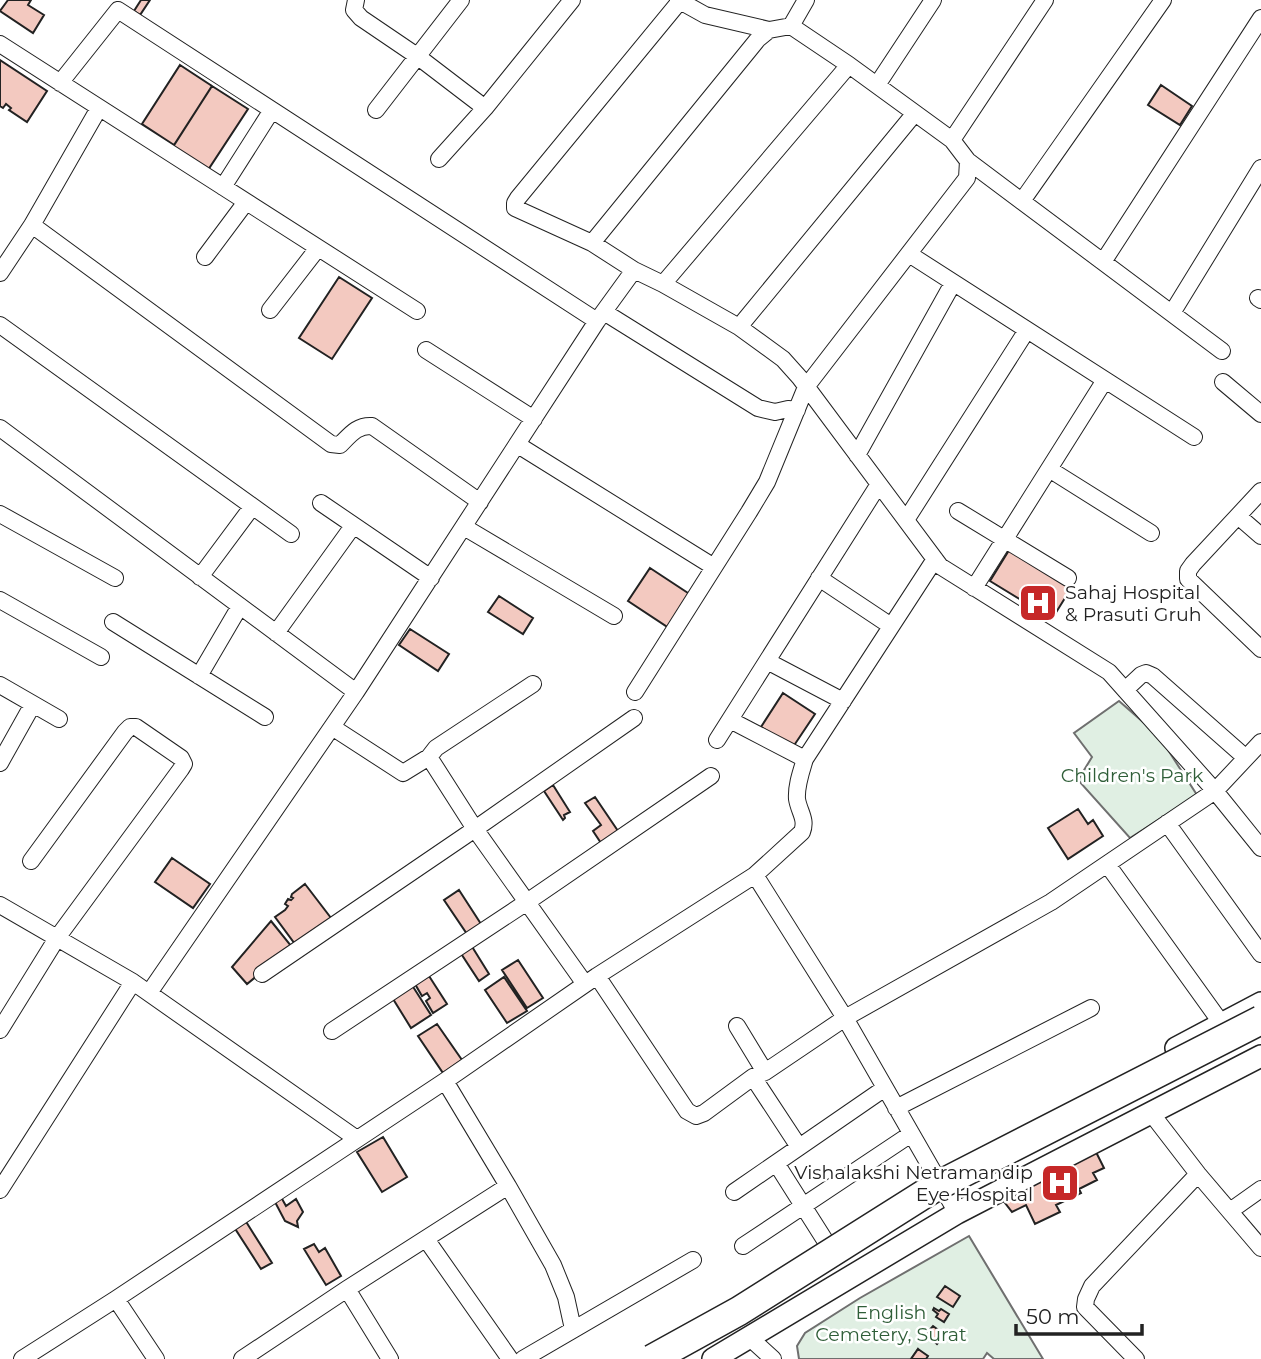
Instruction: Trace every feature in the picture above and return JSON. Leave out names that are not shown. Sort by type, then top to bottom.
[{"type":"highway","points":[[652,1359],[739,1311],[937,1186],[1261,1020]]},
{"type":"highway","points":[[683,1359],[943,1200],[1261,1035]]},
{"type":"street","points":[[356,0],[354,10],[361,18],[417,56],[485,108]]},
{"type":"street","points":[[376,110],[461,0]]},
{"type":"street","points":[[439,159],[485,108],[572,0]]},
{"type":"street","points":[[791,26],[806,0]]},
{"type":"street","points":[[877,85],[933,0]]},
{"type":"street","points":[[951,141],[1045,0]]},
{"type":"street","points":[[1022,201],[1163,0]]},
{"type":"street","points":[[1222,351],[968,161],[951,141],[915,113],[791,26],[769,30],[705,15],[679,1],[515,203],[515,208],[522,212],[592,243],[634,270],[739,327],[783,359],[940,566],[1109,672],[1261,848]]},
{"type":"street","points":[[60,83],[118,10],[601,316],[758,408],[775,412],[797,410]]},
{"type":"street","points":[[1103,262],[1261,18]]},
{"type":"street","points":[[592,243],[769,30]]},
{"type":"street","points":[[0,44],[417,311]]},
{"type":"street","points":[[663,284],[849,65]]},
{"type":"street","points":[[0,273],[32,225],[99,108]]},
{"type":"street","points":[[223,187],[272,110]]},
{"type":"street","points":[[739,327],[915,113]]},
{"type":"street","points":[[635,692],[766,482],[806,387],[967,178],[968,161]]},
{"type":"street","points":[[1172,313],[1261,168]]},
{"type":"street","points":[[205,257],[246,202]]},
{"type":"street","points":[[32,225],[331,444],[340,445],[356,429],[363,425],[372,426],[481,502]]},
{"type":"street","points":[[270,310],[318,248]]},
{"type":"street","points":[[909,254],[1194,437]]},
{"type":"street","points":[[149,993],[356,692],[601,316],[634,270]]},
{"type":"street","points":[[857,455],[953,283]]},
{"type":"street","points":[[0,325],[291,534]]},
{"type":"street","points":[[906,520],[1027,330]]},
{"type":"street","points":[[426,350],[534,419]]},
{"type":"street","points":[[974,588],[1105,380]]},
{"type":"street","points":[[1223,382],[1261,414]]},
{"type":"street","points":[[0,428],[356,692]]},
{"type":"street","points":[[518,445],[715,567]]},
{"type":"street","points":[[1049,469],[1151,533]]},
{"type":"street","points":[[717,740],[879,484]]},
{"type":"street","points":[[1261,491],[1188,571],[1188,579],[1261,649]]},
{"type":"street","points":[[321,503],[431,578]]},
{"type":"street","points":[[200,577],[253,507]]},
{"type":"street","points":[[958,511],[1068,578]]},
{"type":"street","points":[[0,514],[115,579]]},
{"type":"street","points":[[1238,516],[1261,537]]},
{"type":"street","points":[[276,634],[353,526]]},
{"type":"street","points":[[464,527],[614,616]]},
{"type":"street","points":[[22,1359],[445,1081],[591,980],[755,875],[802,832],[805,825],[797,797],[799,777],[805,759],[934,559]]},
{"type":"street","points":[[819,578],[891,626]]},
{"type":"street","points":[[0,600],[101,657]]},
{"type":"street","points":[[199,676],[240,606]]},
{"type":"street","points":[[113,622],[265,717]]},
{"type":"street","points":[[767,661],[843,701]]},
{"type":"street","points":[[1125,690],[1141,675],[1146,673],[1153,676],[1246,758]]},
{"type":"street","points":[[332,727],[403,774],[429,757],[436,748],[533,684]]},
{"type":"street","points":[[0,685],[59,719]]},
{"type":"street","points":[[0,763],[33,704]]},
{"type":"street","points":[[262,974],[634,718]]},
{"type":"street","points":[[730,720],[805,759]]},
{"type":"street","points":[[0,1030],[57,938],[181,769],[184,764],[181,758],[135,727],[130,727],[31,861]]},
{"type":"street","points":[[429,757],[475,829],[527,902],[591,980],[687,1111],[696,1116],[845,1018],[1051,902],[1214,791],[1261,742]]},
{"type":"street","points":[[332,1031],[711,776]]},
{"type":"street","points":[[1167,823],[1261,954]]},
{"type":"street","points":[[1107,864],[1222,1024]]},
{"type":"street","points":[[755,875],[845,1018],[957,1213]]},
{"type":"street","points":[[0,905],[133,982],[357,1139]]},
{"type":"street","points":[[0,1190],[133,982]]},
{"type":"street","points":[[634,1359],[935,1177],[1261,1003]]},
{"type":"street","points":[[897,1108],[1091,1008]]},
{"type":"street","points":[[737,1026],[759,1074],[799,1147]]},
{"type":"street","points":[[713,1359],[957,1213],[1261,1056]]},
{"type":"street","points":[[445,1081],[552,1265],[566,1297],[573,1329]]},
{"type":"street","points":[[734,1192],[885,1088]]},
{"type":"street","points":[[1151,1113],[1261,1248]]},
{"type":"street","points":[[743,1245],[911,1134]]},
{"type":"street","points":[[776,1163],[826,1242]]},
{"type":"street","points":[[1136,1359],[1085,1307],[1086,1299],[1092,1286],[1198,1174]]},
{"type":"street","points":[[242,1359],[508,1186]]},
{"type":"street","points":[[1230,1211],[1261,1189]]},
{"type":"street","points":[[426,1239],[510,1359]]},
{"type":"street","points":[[523,1359],[693,1260]]},
{"type":"street","points":[[347,1289],[390,1359]]},
{"type":"street","points":[[116,1299],[156,1359]]},
{"type":"street","points":[[750,1338],[773,1359]]},
{"type":"green space","name":"Children's Park","points":[[1119,701],[1159,736],[1197,795],[1130,838],[1078,780],[1092,757],[1074,733]]},
{"type":"green space","name":"English Cemetery, Surat","points":[[969,1236],[1043,1359],[994,1359],[987,1353],[983,1359],[926,1359],[918,1349],[911,1359],[799,1359],[797,1346],[805,1333],[860,1298]]},
{"type":"building","points":[[8,0],[31,0],[28,5],[44,15],[33,33],[0,11]]},
{"type":"building","points":[[141,0],[150,0],[140,15],[134,11]]},
{"type":"building","points":[[0,60],[47,91],[27,122],[9,110],[11,108],[6,104],[3,108],[0,106]]},
{"type":"building","points":[[180,65],[212,86],[174,145],[142,124]]},
{"type":"building","points":[[1161,85],[1192,106],[1180,125],[1148,105]]},
{"type":"building","points":[[212,86],[248,109],[206,173],[171,150]]},
{"type":"building","points":[[339,277],[372,298],[332,359],[299,338]]},
{"type":"building","points":[[1011,547],[1073,585],[1052,619],[990,581]]},
{"type":"building","points":[[650,568],[691,595],[669,628],[628,601]]},
{"type":"building","points":[[499,596],[533,618],[523,634],[488,612]]},
{"type":"building","points":[[410,629],[449,654],[438,671],[399,645]]},
{"type":"building","points":[[783,693],[815,714],[793,747],[761,727]]},
{"type":"building","points":[[553,785],[570,812],[564,815],[563,820],[544,791]]},
{"type":"building","points":[[595,797],[618,831],[601,843],[593,831],[601,825],[585,803]]},
{"type":"building","points":[[1078,809],[1088,824],[1093,820],[1103,836],[1068,859],[1048,828]]},
{"type":"building","points":[[172,858],[210,884],[193,908],[155,882]]},
{"type":"building","points":[[305,884],[331,918],[295,944],[275,917],[288,906],[285,904],[288,899],[293,898],[292,894]]},
{"type":"building","points":[[459,890],[481,924],[467,934],[444,900]]},
{"type":"building","points":[[271,921],[292,947],[247,984],[232,967]]},
{"type":"building","points":[[471,945],[489,974],[479,981],[460,952]]},
{"type":"building","points":[[518,960],[543,998],[527,1008],[502,970]]},
{"type":"building","points":[[429,976],[447,1004],[433,1013],[426,1001],[430,998],[427,993],[422,996],[415,984]]},
{"type":"building","points":[[504,977],[527,1011],[507,1023],[485,990]]},
{"type":"building","points":[[410,982],[431,1015],[411,1028],[390,994]]},
{"type":"building","points":[[437,1024],[462,1060],[443,1073],[418,1036]]},
{"type":"building","points":[[383,1137],[407,1177],[382,1192],[357,1152]]},
{"type":"building","points":[[1094,1148],[1104,1168],[1093,1173],[1097,1180],[1079,1189],[1081,1193],[1056,1205],[1060,1212],[1035,1224],[1026,1205],[1012,1212],[1002,1199]]},
{"type":"building","points":[[281,1197],[286,1206],[296,1199],[303,1212],[297,1221],[298,1227],[285,1221],[275,1202]]},
{"type":"building","points":[[245,1220],[272,1263],[261,1269],[234,1227]]},
{"type":"building","points":[[314,1244],[319,1252],[325,1248],[341,1276],[326,1285],[304,1249]]},
{"type":"building","points":[[945,1286],[960,1296],[953,1307],[937,1297]]},
{"type":"building","points":[[934,1308],[949,1314],[944,1322],[936,1317],[938,1314]]},
{"type":"building","points":[[933,1326],[945,1335],[937,1344],[926,1334]]},
{"type":"building","points":[[918,1349],[928,1356],[926,1359],[911,1359]]},
{"type":"place","name":"Sahaj Hospital & Prasuti Gruh","points":[[1038,603]]},
{"type":"place","name":"Vishalakshi Netramandip Eye Hospital","points":[[1060,1183]]}]
